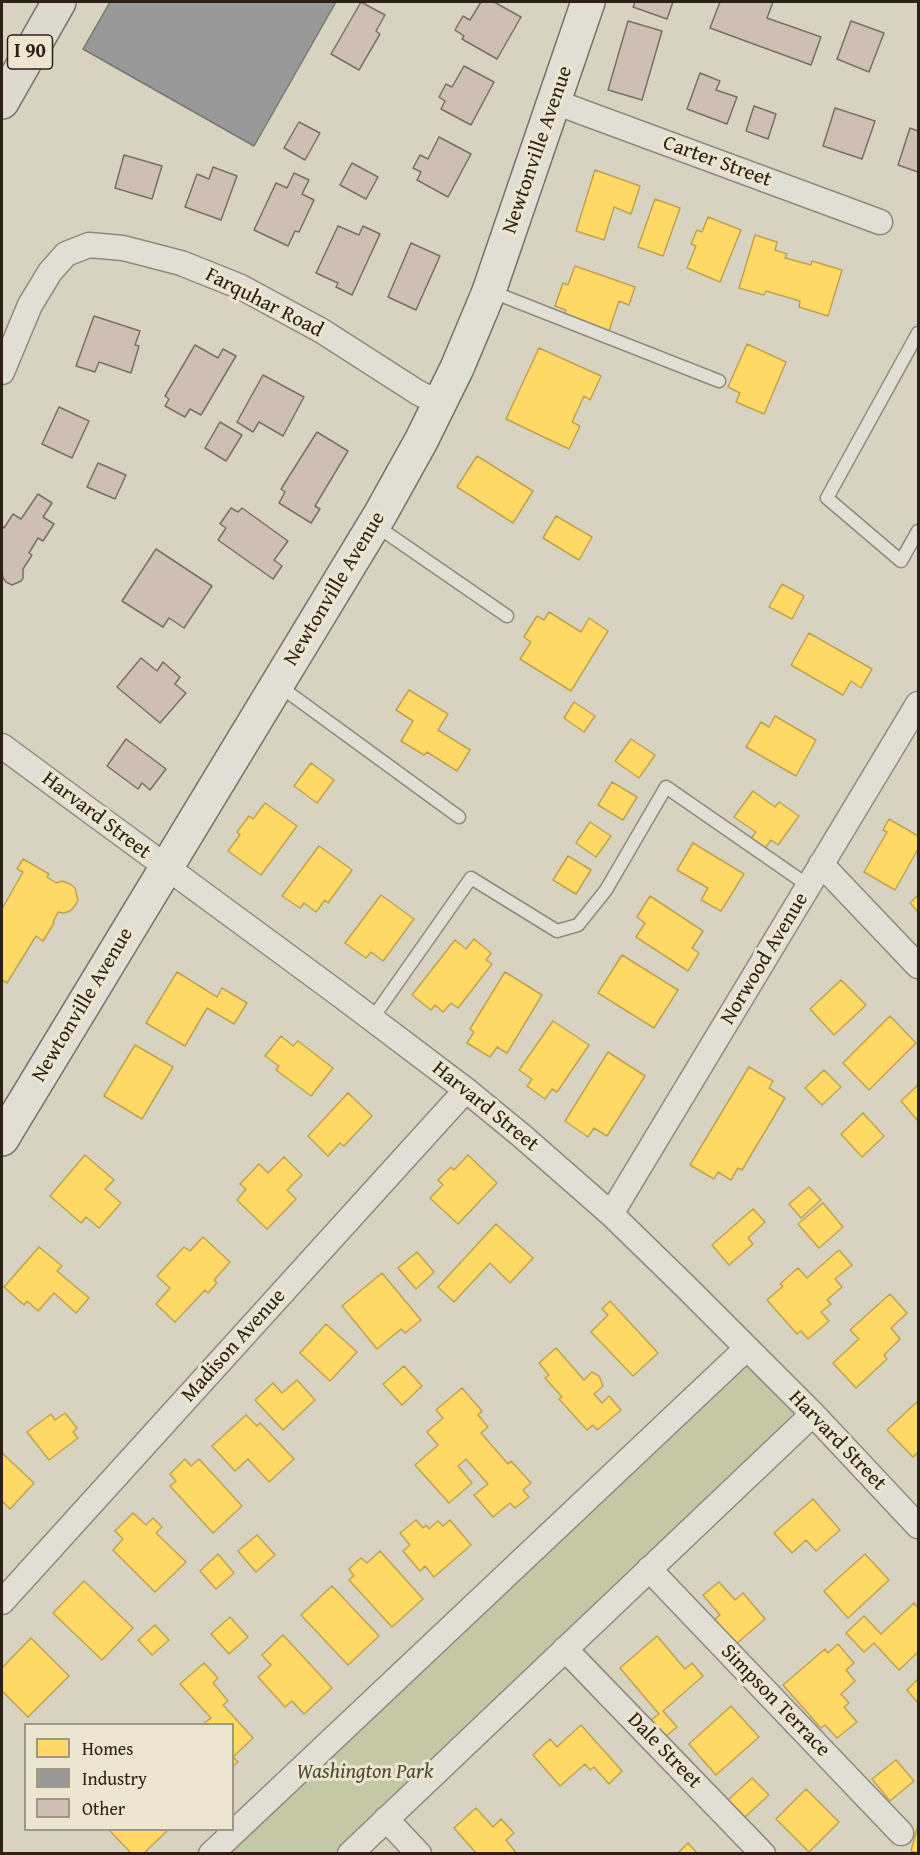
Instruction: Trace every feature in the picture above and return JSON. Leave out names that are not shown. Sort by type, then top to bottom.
[{"type":"highway","name":"I 90","points":[[2,102],[59,2]]},
{"type":"main road","name":"Newtonville Avenue","points":[[2,1139],[374,525],[440,404],[489,291],[588,2]]},
{"type":"street","name":"Carter Street","points":[[555,102],[880,222]]},
{"type":"street","name":"Farquhar Road","points":[[2,372],[30,305],[50,272],[66,254],[89,245],[123,248],[180,263],[241,287],[440,404]]},
{"type":"street","name":"Norwood Avenue","points":[[611,1214],[918,704]]},
{"type":"street","name":"Harvard Street","points":[[2,746],[372,1019],[466,1090],[522,1136],[611,1214],[813,1414],[918,1526]]},
{"type":"street","points":[[821,864],[918,966]]},
{"type":"street","name":"Madison Avenue","points":[[2,1602],[466,1090]]},
{"type":"street","points":[[211,1854],[747,1348]]},
{"type":"street","points":[[350,1854],[813,1414]]},
{"type":"street","name":"Simpson Terrace","points":[[649,1569],[901,1833]]},
{"type":"street","name":"Dale Street","points":[[565,1649],[763,1854]]},
{"type":"street","points":[[386,1819],[419,1854]]},
{"type":"lane","points":[[489,291],[719,381]]},
{"type":"lane","points":[[918,336],[827,498],[902,561],[918,531]]},
{"type":"lane","points":[[374,525],[507,616]]},
{"type":"lane","points":[[277,684],[459,817]]},
{"type":"lane","points":[[372,1019],[471,878],[557,931],[578,925],[606,890],[666,788],[809,886]]},
{"type":"green space","name":"Washington Park","points":[[747,1348],[813,1414],[350,1853],[211,1854]]},
{"type":"building: Homes","points":[[595,170],[640,186],[631,214],[614,207],[604,240],[576,231]]},
{"type":"building: Homes","points":[[655,199],[680,208],[663,256],[638,247]]},
{"type":"building: Homes","points":[[708,217],[741,230],[720,282],[687,268],[696,246],[691,244],[697,230],[702,232]]},
{"type":"building: Homes","points":[[755,235],[777,242],[775,250],[787,254],[785,258],[811,265],[812,261],[842,270],[828,316],[799,307],[800,301],[766,291],[764,295],[739,288]]},
{"type":"building: Homes","points":[[575,266],[635,287],[629,305],[619,301],[609,331],[564,315],[566,310],[555,306],[563,283],[568,285]]},
{"type":"building: Homes","points":[[747,344],[786,362],[764,414],[736,402],[740,393],[728,387]]},
{"type":"building: Homes","points":[[539,348],[601,376],[590,400],[584,396],[572,422],[580,426],[569,449],[506,419]]},
{"type":"building: Homes","points":[[477,456],[533,491],[513,523],[457,487]]},
{"type":"building: Homes","points":[[556,516],[592,537],[579,560],[543,538]]},
{"type":"building: Homes","points":[[782,584],[804,596],[792,619],[769,607]]},
{"type":"building: Homes","points":[[549,612],[581,632],[589,618],[608,631],[571,691],[520,659],[531,642],[524,637],[537,616],[544,620]]},
{"type":"building: Homes","points":[[809,633],[872,669],[861,688],[851,681],[843,695],[791,665]]},
{"type":"building: Homes","points":[[409,690],[448,714],[438,730],[470,750],[457,771],[427,752],[424,755],[401,741],[413,721],[396,710]]},
{"type":"building: Homes","points":[[574,702],[595,716],[584,732],[564,718]]},
{"type":"building: Homes","points":[[775,716],[816,740],[796,776],[746,747],[761,722],[769,727]]},
{"type":"building: Homes","points":[[631,739],[655,755],[639,778],[615,761]]},
{"type":"building: Homes","points":[[311,763],[334,780],[317,803],[294,786]]},
{"type":"building: Homes","points":[[612,782],[637,797],[623,820],[598,805]]},
{"type":"building: Homes","points":[[753,791],[775,807],[779,802],[799,816],[778,845],[771,840],[763,851],[749,841],[756,832],[734,817]]},
{"type":"building: Homes","points":[[265,803],[297,826],[261,875],[228,851],[240,835],[237,832],[249,816],[253,819]]},
{"type":"building: Homes","points":[[889,819],[918,836],[918,849],[895,890],[864,872],[887,832],[883,830]]},
{"type":"building: Homes","points":[[590,822],[611,836],[596,857],[576,843]]},
{"type":"building: Homes","points":[[693,843],[744,874],[721,911],[701,900],[708,888],[677,870]]},
{"type":"building: Homes","points":[[319,846],[352,870],[328,903],[325,900],[316,912],[304,903],[300,908],[282,896]]},
{"type":"building: Homes","points":[[568,856],[591,870],[576,894],[553,880]]},
{"type":"building: Homes","points":[[23,859],[49,874],[47,877],[56,883],[62,881],[70,884],[75,888],[78,900],[70,911],[58,912],[43,941],[36,936],[7,983],[2,980],[2,909],[23,872],[17,869]]},
{"type":"building: Homes","points":[[381,895],[414,919],[383,961],[371,952],[366,958],[345,943]]},
{"type":"building: Homes","points":[[918,895],[918,912],[910,903]]},
{"type":"building: Homes","points":[[650,896],[703,931],[692,948],[699,953],[688,971],[636,937],[645,923],[637,917]]},
{"type":"building: Homes","points":[[474,939],[491,953],[486,960],[492,964],[458,1008],[451,1003],[443,1012],[435,1005],[431,1010],[412,995],[455,940],[466,949]]},
{"type":"building: Homes","points":[[622,955],[678,990],[654,1028],[598,993]]},
{"type":"building: Homes","points":[[177,972],[217,997],[222,988],[247,1003],[234,1024],[207,1008],[185,1046],[146,1023]]},
{"type":"building: Homes","points":[[505,972],[542,995],[507,1053],[497,1047],[490,1057],[467,1043],[474,1032],[470,1029]]},
{"type":"building: Homes","points":[[841,980],[866,1005],[834,1035],[810,1009]]},
{"type":"building: Homes","points":[[890,1016],[916,1043],[869,1090],[843,1063]]},
{"type":"building: Homes","points":[[553,1021],[589,1045],[557,1092],[552,1089],[545,1099],[527,1086],[532,1079],[519,1070]]},
{"type":"building: Homes","points":[[281,1036],[293,1046],[298,1041],[333,1068],[311,1096],[276,1070],[279,1066],[265,1056]]},
{"type":"building: Homes","points":[[135,1045],[173,1067],[142,1119],[104,1096]]},
{"type":"building: Homes","points":[[608,1052],[645,1076],[607,1136],[594,1128],[588,1137],[565,1121]]},
{"type":"building: Homes","points":[[749,1067],[773,1081],[769,1088],[785,1098],[742,1170],[738,1168],[731,1180],[718,1172],[714,1179],[690,1165]]},
{"type":"building: Homes","points":[[824,1070],[841,1087],[822,1105],[805,1088]]},
{"type":"building: Homes","points":[[918,1085],[918,1121],[901,1101]]},
{"type":"building: Homes","points":[[348,1093],[372,1116],[344,1146],[340,1143],[328,1156],[308,1136]]},
{"type":"building: Homes","points":[[863,1113],[884,1136],[862,1157],[841,1134]]},
{"type":"building: Homes","points":[[85,1155],[114,1180],[105,1189],[121,1203],[99,1228],[86,1217],[81,1223],[50,1196]]},
{"type":"building: Homes","points":[[468,1155],[497,1183],[458,1224],[430,1198],[443,1185],[438,1180],[451,1167],[454,1170]]},
{"type":"building: Homes","points":[[284,1157],[302,1175],[287,1190],[296,1199],[267,1229],[237,1200],[246,1189],[240,1184],[259,1164],[268,1173]]},
{"type":"building: Homes","points":[[809,1187],[821,1200],[801,1218],[789,1204]]},
{"type":"building: Homes","points":[[823,1203],[843,1227],[819,1248],[798,1224]]},
{"type":"building: Homes","points":[[753,1209],[765,1222],[748,1238],[753,1244],[729,1265],[712,1245]]},
{"type":"building: Homes","points":[[496,1224],[533,1258],[510,1283],[490,1263],[454,1302],[438,1287]]},
{"type":"building: Homes","points":[[203,1237],[230,1262],[214,1280],[217,1283],[208,1293],[205,1290],[175,1322],[156,1304],[170,1288],[157,1276],[184,1247],[190,1251]]},
{"type":"building: Homes","points":[[39,1247],[62,1266],[57,1271],[89,1298],[76,1313],[54,1293],[38,1311],[27,1301],[24,1305],[4,1287]]},
{"type":"building: Homes","points":[[839,1250],[852,1265],[835,1279],[842,1287],[827,1300],[831,1304],[821,1312],[829,1321],[808,1339],[801,1331],[797,1334],[767,1300],[798,1268],[807,1278]]},
{"type":"building: Homes","points":[[417,1252],[434,1272],[416,1289],[398,1268]]},
{"type":"building: Homes","points":[[382,1273],[421,1320],[405,1333],[401,1329],[377,1349],[342,1306]]},
{"type":"building: Homes","points":[[890,1294],[907,1313],[891,1328],[900,1339],[884,1355],[887,1359],[856,1388],[833,1363],[859,1339],[850,1330]]},
{"type":"building: Homes","points":[[610,1301],[658,1353],[633,1376],[591,1332],[608,1315],[602,1309]]},
{"type":"building: Homes","points":[[326,1324],[357,1352],[330,1381],[300,1353]]},
{"type":"building: Homes","points":[[556,1348],[584,1380],[592,1372],[599,1376],[603,1386],[594,1394],[602,1403],[609,1396],[621,1410],[597,1430],[593,1425],[587,1430],[559,1399],[562,1397],[545,1378],[549,1375],[539,1363]]},
{"type":"building: Homes","points":[[404,1366],[422,1386],[402,1405],[383,1384]]},
{"type":"building: Homes","points":[[297,1380],[315,1400],[283,1430],[255,1400],[273,1383],[282,1393]]},
{"type":"building: Homes","points":[[462,1388],[482,1411],[478,1415],[488,1427],[481,1433],[508,1464],[511,1461],[531,1483],[523,1490],[529,1497],[515,1508],[510,1503],[493,1517],[474,1495],[488,1484],[466,1459],[458,1466],[472,1483],[449,1503],[415,1465],[438,1445],[427,1432],[443,1418],[436,1410]]},
{"type":"building: Homes","points":[[918,1401],[918,1452],[913,1457],[887,1430]]},
{"type":"building: Homes","points":[[65,1413],[77,1428],[73,1432],[78,1438],[49,1460],[27,1432],[51,1414],[55,1420]]},
{"type":"building: Homes","points":[[246,1415],[257,1426],[260,1423],[294,1459],[269,1482],[248,1459],[235,1471],[212,1446]]},
{"type":"building: Homes","points":[[2,1453],[34,1483],[10,1509],[2,1501]]},
{"type":"building: Homes","points":[[185,1459],[191,1466],[199,1459],[242,1506],[213,1533],[170,1486],[176,1481],[170,1474]]},
{"type":"building: Homes","points":[[813,1499],[840,1530],[816,1551],[806,1540],[792,1553],[774,1533]]},
{"type":"building: Homes","points":[[133,1513],[146,1525],[153,1518],[162,1527],[156,1533],[186,1562],[155,1592],[113,1550],[123,1539],[115,1531]]},
{"type":"building: Homes","points":[[416,1520],[423,1528],[426,1525],[429,1529],[438,1521],[443,1526],[450,1520],[471,1545],[434,1577],[425,1566],[420,1571],[403,1551],[410,1545],[400,1533]]},
{"type":"building: Homes","points":[[257,1535],[275,1555],[256,1572],[238,1551]]},
{"type":"building: Homes","points":[[380,1551],[423,1599],[392,1627],[349,1580],[354,1576],[349,1569],[361,1558],[367,1563]]},
{"type":"building: Homes","points":[[218,1554],[234,1573],[216,1589],[200,1571]]},
{"type":"building: Homes","points":[[865,1554],[889,1580],[848,1618],[824,1591]]},
{"type":"building: Homes","points":[[84,1581],[133,1628],[102,1660],[53,1613]]},
{"type":"building: Homes","points":[[719,1582],[735,1600],[743,1593],[765,1619],[735,1645],[714,1620],[720,1615],[703,1595]]},
{"type":"building: Homes","points":[[332,1586],[379,1636],[348,1665],[301,1615]]},
{"type":"building: Homes","points":[[914,1603],[918,1608],[918,1652],[899,1670],[874,1643],[864,1652],[846,1633],[864,1616],[881,1634]]},
{"type":"building: Homes","points":[[230,1617],[248,1637],[229,1654],[211,1634]]},
{"type":"building: Homes","points":[[155,1625],[169,1640],[152,1655],[138,1640]]},
{"type":"building: Homes","points":[[283,1635],[332,1688],[304,1714],[292,1701],[285,1707],[258,1677],[271,1665],[262,1655]]},
{"type":"building: Homes","points":[[657,1636],[685,1669],[692,1663],[703,1676],[663,1711],[677,1727],[665,1737],[651,1720],[659,1714],[620,1668]]},
{"type":"building: Homes","points":[[31,1638],[69,1676],[28,1717],[2,1691],[2,1668]]},
{"type":"building: Homes","points":[[838,1644],[854,1663],[846,1670],[855,1681],[841,1694],[849,1703],[844,1707],[857,1722],[837,1738],[825,1725],[821,1728],[783,1685],[825,1649],[828,1653]]},
{"type":"building: Homes","points":[[204,1663],[218,1678],[213,1683],[228,1701],[223,1705],[253,1738],[234,1756],[234,1723],[204,1723],[211,1718],[180,1684]]},
{"type":"building: Homes","points":[[918,1679],[918,1703],[907,1690]]},
{"type":"building: Homes","points":[[731,1706],[759,1737],[716,1775],[689,1744]]},
{"type":"building: Homes","points":[[581,1725],[622,1771],[609,1784],[594,1767],[590,1770],[585,1764],[560,1786],[533,1755],[550,1739],[557,1747]]},
{"type":"building: Homes","points":[[896,1760],[914,1781],[890,1801],[872,1779]]},
{"type":"building: Homes","points":[[752,1778],[769,1795],[745,1817],[728,1800]]},
{"type":"building: Homes","points":[[806,1789],[839,1822],[809,1852],[776,1819]]},
{"type":"building: Homes","points":[[476,1808],[493,1827],[501,1819],[514,1833],[506,1840],[517,1854],[477,1854],[454,1828]]},
{"type":"building: Homes","points":[[918,1825],[918,1853],[911,1851]]},
{"type":"building: Homes","points":[[110,1831],[167,1831],[143,1854],[132,1854]]},
{"type":"building: Homes","points":[[688,1843],[698,1854],[677,1854]]},
{"type":"building: Industry","points":[[110,2],[336,2],[254,146],[83,49]]},
{"type":"building: Other","points":[[361,2],[385,15],[376,31],[380,34],[359,70],[331,54]]},
{"type":"building: Other","points":[[481,2],[494,2],[521,17],[497,59],[462,39],[464,36],[455,30],[463,16],[470,20]]},
{"type":"building: Other","points":[[635,2],[673,2],[667,19],[633,7]]},
{"type":"building: Other","points":[[720,2],[773,2],[767,18],[821,37],[811,65],[710,28]]},
{"type":"building: Other","points":[[628,21],[662,31],[642,100],[608,90]]},
{"type":"building: Other","points":[[851,21],[884,33],[869,72],[837,59]]},
{"type":"building: Other","points":[[464,66],[494,82],[471,125],[441,109],[445,101],[439,97],[446,84],[452,87]]},
{"type":"building: Other","points":[[700,73],[720,81],[716,90],[737,97],[727,124],[687,109]]},
{"type":"building: Other","points":[[754,106],[776,114],[768,139],[746,131]]},
{"type":"building: Other","points":[[835,108],[875,121],[862,159],[823,146]]},
{"type":"building: Other","points":[[299,122],[320,133],[305,160],[284,148]]},
{"type":"building: Other","points":[[910,128],[918,131],[918,172],[898,165]]},
{"type":"building: Other","points":[[439,137],[471,154],[448,197],[417,180],[421,172],[413,168],[420,155],[428,159]]},
{"type":"building: Other","points":[[124,155],[162,166],[152,199],[115,188]]},
{"type":"building: Other","points":[[352,163],[378,177],[366,199],[340,185]]},
{"type":"building: Other","points":[[213,167],[237,176],[221,220],[185,207],[197,174],[209,179]]},
{"type":"building: Other","points":[[294,173],[309,180],[302,194],[314,200],[299,232],[295,231],[288,246],[254,230],[276,183],[287,188]]},
{"type":"building: Other","points":[[338,226],[359,235],[363,226],[380,234],[352,295],[336,287],[338,283],[316,273]]},
{"type":"building: Other","points":[[411,243],[440,256],[416,310],[388,297]]},
{"type":"building: Other","points":[[94,316],[140,331],[135,345],[139,346],[131,373],[99,362],[95,372],[76,366]]},
{"type":"building: Other","points":[[195,345],[218,358],[223,349],[236,356],[201,415],[190,409],[185,417],[165,406],[169,399],[165,396]]},
{"type":"building: Other","points":[[263,375],[304,397],[283,436],[259,422],[253,432],[237,422]]},
{"type":"building: Other","points":[[59,407],[89,421],[72,458],[42,444]]},
{"type":"building: Other","points":[[220,422],[242,435],[226,461],[205,448]]},
{"type":"building: Other","points":[[317,432],[348,451],[315,506],[320,509],[311,523],[279,503],[285,492],[281,489]]},
{"type":"building: Other","points":[[98,463],[126,475],[115,499],[87,487]]},
{"type":"building: Other","points":[[38,494],[52,503],[43,517],[54,524],[43,541],[38,538],[29,553],[32,555],[23,569],[23,578],[12,585],[3,578],[2,526],[4,528],[13,514],[21,519]]},
{"type":"building: Other","points":[[231,508],[238,512],[242,508],[288,541],[274,560],[282,566],[273,579],[218,540],[226,528],[220,524]]},
{"type":"building: Other","points":[[156,549],[212,586],[184,628],[169,618],[163,627],[122,601]]},
{"type":"building: Other","points":[[141,658],[157,671],[163,662],[180,677],[175,684],[186,693],[160,723],[117,687]]},
{"type":"building: Other","points":[[126,739],[166,769],[150,790],[142,783],[138,789],[107,766]]}]
